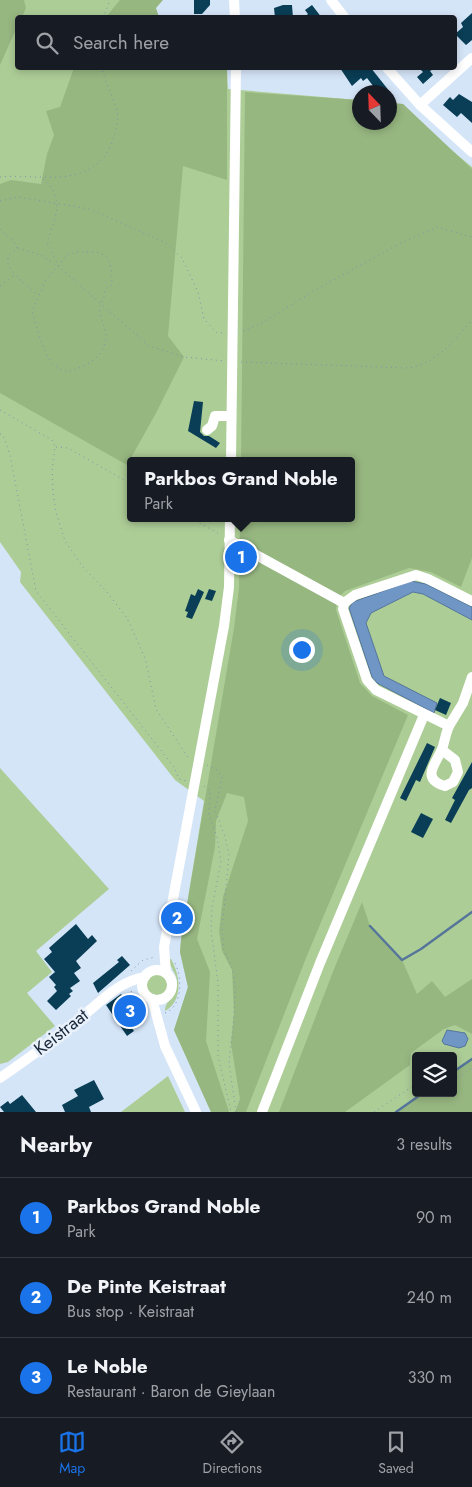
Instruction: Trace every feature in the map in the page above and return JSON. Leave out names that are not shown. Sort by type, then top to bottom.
[{"type":"street","points":[[234,0],[235,15]]},
{"type":"street","points":[[331,0],[343,15]]},
{"type":"street","points":[[420,105],[472,58]]},
{"type":"street","points":[[231,457],[236,70]]},
{"type":"street","points":[[388,70],[420,105],[472,152]]},
{"type":"street","points":[[207,430],[212,426],[215,416],[231,416]]},
{"type":"street","points":[[163,953],[166,973],[171,979],[172,987],[168,995],[156,999],[146,994],[144,982],[154,970],[163,953],[200,763],[229,587],[230,522]]},
{"type":"street","points":[[230,540],[344,603]]},
{"type":"street","points":[[449,726],[376,690],[367,680],[343,609],[344,603],[355,595],[416,575],[472,599]]},
{"type":"street","points":[[442,750],[449,726],[469,694],[472,677]]},
{"type":"street","points":[[262,1112],[320,963],[424,715]]},
{"type":"street","points":[[154,970],[166,973]]},
{"type":"street","name":"Keistraat","points":[[0,1078],[125,985],[128,980],[144,982]]},
{"type":"street","points":[[156,999],[160,1026],[169,1057],[196,1112]]},
{"type":"path","points":[[104,15],[110,0]]},
{"type":"path","points":[[0,177],[43,179],[71,176],[90,168],[108,150],[116,134],[117,113],[103,70]]},
{"type":"path","points":[[43,179],[50,185],[58,203],[47,242],[59,267]]},
{"type":"path","points":[[0,201],[18,197],[90,209],[166,243],[182,258],[198,292],[204,319],[217,333],[232,334],[260,324],[397,245],[437,227],[472,237]]},
{"type":"path","points":[[0,229],[15,243],[17,248]]},
{"type":"path","points":[[38,295],[15,275],[8,265],[8,256],[17,248],[20,247],[43,256],[59,267],[149,346],[184,357],[232,362],[409,368],[424,364],[447,349],[472,320]]},
{"type":"path","points":[[78,252],[98,252],[108,257],[112,265],[112,285],[105,288],[99,314],[106,339],[98,354],[86,367],[66,372],[54,365],[48,357],[39,336],[32,311],[46,280],[59,267],[67,255],[78,252]]},
{"type":"path","points":[[0,286],[15,275]]},
{"type":"path","points":[[0,410],[52,440],[56,446],[52,471],[53,492],[56,512],[65,541],[82,566],[106,591],[127,618],[145,658],[156,708],[183,752],[192,761],[214,768],[222,777],[215,810],[226,837],[229,854],[222,941],[233,970],[235,988],[229,1062],[236,1112]]},
{"type":"path","points":[[0,434],[3,435],[10,456],[36,591],[174,767],[179,779],[205,786],[210,792],[209,815],[217,837],[221,862],[212,907],[211,930],[218,983],[218,1056],[231,1112]]},
{"type":"path","points":[[56,446],[68,448],[127,482]]},
{"type":"path","points":[[198,522],[230,540]]},
{"type":"path","points":[[125,985],[147,1016],[168,1012],[174,1005],[180,987],[180,973],[172,958],[163,953],[143,960],[132,970]]},
{"type":"path","points":[[457,1077],[472,1068]]},
{"type":"path","points":[[374,1112],[412,1087]]},
{"type":"green space","points":[[0,0],[149,0],[131,15],[15,15],[15,70],[227,70],[228,89],[352,99],[352,130],[397,130],[397,104],[403,104],[443,143],[472,167],[472,1112],[211,1112],[174,1030],[188,987],[180,952],[181,940],[204,801],[175,780],[20,582],[21,572],[0,542]]},
{"type":"green space","points":[[0,0],[24,0],[26,8],[23,15],[15,15],[15,31],[0,65]]},
{"type":"green space","points":[[120,0],[163,0],[156,8],[158,15],[108,15]]},
{"type":"green space","points":[[73,70],[227,70],[227,180],[183,166],[168,336],[184,357],[131,457],[127,457],[127,465],[0,393],[0,184],[11,180],[41,184],[47,154],[54,135],[46,111],[60,107]]},
{"type":"green space","points":[[245,92],[352,100],[352,130],[397,130],[397,104],[403,104],[472,169],[472,558],[461,587],[431,572],[409,568],[345,591],[337,599],[336,610],[360,683],[372,696],[408,715],[306,958],[246,1112],[235,1112],[240,1099],[231,1044],[234,1012],[232,970],[222,951],[219,931],[223,897],[248,821],[244,797],[227,793],[216,821],[215,847],[197,939],[210,972],[206,1041],[229,1112],[211,1112],[174,1030],[188,987],[180,952],[181,940],[234,628],[239,588],[240,522],[355,522],[355,457],[241,457]]},
{"type":"green space","points":[[0,768],[109,889],[36,951],[52,972],[27,993],[55,1026],[8,1062],[0,1064]]},
{"type":"green space","points":[[362,902],[370,926],[402,960],[417,994],[432,981],[445,997],[472,979],[472,1034],[455,1025],[444,1029],[411,1053],[410,1065],[345,1112],[279,1112]]},
{"type":"green space","points":[[168,959],[171,959],[177,972],[178,994],[171,1007],[165,1011],[177,986],[176,978]]},
{"type":"green space","points":[[157,973],[165,976],[168,984],[165,992],[157,995],[149,992],[146,984],[149,976]]},
{"type":"green space","points":[[472,1059],[472,1112],[396,1112],[417,1097],[457,1097],[457,1069]]},
{"type":"green space","points":[[168,1076],[185,1112],[121,1112]]},
{"type":"water","points":[[411,581],[426,584],[472,607],[472,620],[423,594],[413,592],[371,613],[366,623],[384,676],[437,703],[434,713],[377,683],[372,677],[349,608],[353,602]]},
{"type":"water","points":[[447,1030],[465,1033],[468,1039],[465,1046],[459,1048],[444,1044],[442,1041]]},
{"type":"building","points":[[194,0],[210,0],[210,5],[202,14],[194,14]]},
{"type":"building","points":[[292,5],[293,15],[275,15],[274,8]]},
{"type":"building","points":[[312,5],[320,15],[307,15],[308,14],[305,10]]},
{"type":"building","points":[[472,13],[472,40],[466,45],[457,36],[457,32],[463,27],[461,23]]},
{"type":"building","points":[[341,70],[373,70],[384,85],[372,85],[367,78],[363,81],[361,78],[352,86]]},
{"type":"building","points":[[421,70],[432,70],[430,71],[433,75],[423,84],[417,77],[423,72]]},
{"type":"building","points":[[459,94],[472,102],[472,123],[461,113],[457,117],[443,105],[450,97],[453,100]]},
{"type":"building","points":[[194,401],[203,402],[200,432],[204,436],[209,436],[220,443],[216,448],[188,431]]},
{"type":"building","points":[[198,589],[204,592],[192,619],[186,617],[188,612],[185,611],[191,594],[195,596]]},
{"type":"building","points":[[209,589],[216,591],[212,601],[205,599]]},
{"type":"building","points":[[440,698],[451,703],[446,715],[435,710]]},
{"type":"building","points":[[427,743],[435,747],[420,782],[416,780],[406,801],[400,798]]},
{"type":"building","points":[[472,762],[472,788],[469,790],[451,823],[445,820],[455,800],[452,798]]},
{"type":"building","points":[[421,813],[433,819],[423,838],[411,832]]},
{"type":"building","points":[[76,924],[88,939],[92,935],[97,941],[76,961],[81,968],[74,973],[80,981],[70,988],[73,991],[69,994],[71,996],[56,1010],[47,1001],[57,991],[54,987],[56,985],[49,977],[55,972],[44,959],[52,952],[49,948]]},
{"type":"building","points":[[122,956],[130,965],[98,993],[93,983],[119,962],[117,960]]},
{"type":"building","points":[[121,994],[134,1012],[125,1018],[134,1031],[127,1036],[106,1005]]},
{"type":"building","points":[[94,1080],[104,1099],[89,1107],[91,1112],[65,1112],[62,1105],[78,1096],[74,1090]]},
{"type":"building","points":[[22,1095],[36,1112],[4,1112],[0,1107],[8,1101],[10,1104]]},
{"type":"waterway","points":[[370,926],[402,960],[421,949],[472,912]]},
{"type":"waterway","points":[[457,1069],[472,1059]]},
{"type":"waterway","points":[[396,1112],[417,1097]]},
{"type":"place","name":"Parkbos Grand Noble","points":[[241,557]]},
{"type":"place","name":"De Pinte Keistraat","points":[[177,918]]},
{"type":"place","name":"Le Noble","points":[[130,1011]]}]
